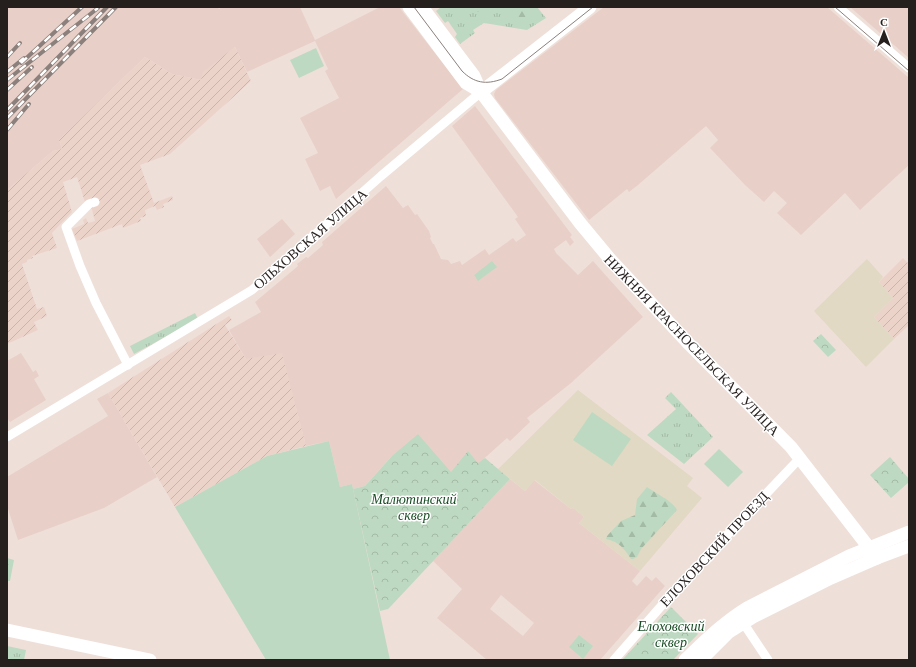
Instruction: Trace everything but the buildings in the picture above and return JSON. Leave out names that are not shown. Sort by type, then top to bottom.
[{"type":"street","name":"НИЖНЯЯ КРАСНОСЕЛЬСКАЯ УЛИЦА","points":[[409,7],[466,83],[481,92]]},
{"type":"street","name":"НИЖНЯЯ КРАСНОСЕЛЬСКАЯ УЛИЦА","points":[[422,7],[474,76],[481,92],[580,223],[661,316],[800,458],[873,553]]},
{"type":"street","name":"ОЛЬХОВСКАЯ УЛИЦА","points":[[7,438],[252,290],[381,176],[454,114],[590,7]]},
{"type":"street","points":[[838,7],[909,68]]},
{"type":"street","points":[[95,202],[89,204],[66,227],[80,266],[96,303],[128,365]]},
{"type":"street","name":"ЕЛОХОВСКИЙ ПРОЕЗД","points":[[614,660],[677,588],[800,458]]},
{"type":"street","points":[[685,660],[708,637],[740,618],[831,578],[909,532]]},
{"type":"street","points":[[873,553],[909,546]]},
{"type":"street","points":[[700,660],[729,632],[740,618]]},
{"type":"street","points":[[740,618],[768,660]]},
{"type":"street","points":[[7,630],[150,660]]},
{"type":"shaded area","points":[[7,7],[218,7],[219,9],[222,7],[300,7],[315,40],[380,7],[399,7],[463,89],[336,199],[330,186],[320,191],[305,159],[318,153],[300,118],[339,98],[325,71],[328,69],[315,41],[247,72],[235,47],[201,80],[172,74],[145,57],[59,140],[62,149],[53,151],[7,190]]},
{"type":"shaded area","points":[[604,7],[827,7],[909,78],[909,165],[860,210],[845,193],[801,235],[777,213],[787,203],[774,191],[764,202],[745,185],[710,148],[718,140],[706,126],[638,185],[629,192],[627,189],[589,220],[495,98],[494,94],[496,90]]},
{"type":"shaded area","points":[[850,7],[909,7],[909,58]]},
{"type":"shaded area","points":[[235,47],[251,81],[170,154],[140,165],[154,203],[172,196],[173,200],[163,204],[164,207],[157,210],[155,206],[145,210],[146,216],[140,218],[141,221],[123,228],[122,224],[77,241],[72,229],[84,224],[83,220],[86,218],[88,223],[95,221],[91,206],[85,202],[77,177],[63,182],[72,212],[52,233],[57,248],[32,256],[33,258],[22,264],[37,309],[44,307],[47,316],[34,322],[38,330],[7,344],[7,190],[53,151],[62,149],[59,140],[145,57],[172,74],[201,80],[203,72]]},
{"type":"shaded area","points":[[475,106],[572,235],[570,237],[574,242],[570,246],[566,240],[554,249],[556,253],[578,275],[593,261],[643,317],[571,383],[527,418],[530,422],[510,441],[507,438],[478,464],[451,472],[392,456],[365,486],[353,489],[352,484],[340,487],[329,441],[306,446],[295,404],[246,359],[229,330],[261,312],[255,302],[298,266],[297,264],[306,257],[308,258],[323,245],[322,242],[386,186],[403,208],[408,205],[415,215],[417,214],[429,231],[430,238],[441,259],[448,260],[451,264],[460,261],[462,265],[485,249],[489,255],[513,238],[516,242],[526,235],[515,219],[518,217],[452,126]]},
{"type":"shaded area","points":[[282,219],[295,234],[270,257],[257,239]]},
{"type":"shaded area","points":[[903,258],[908,263],[909,262],[909,325],[894,339],[874,317],[893,298],[879,282]]},
{"type":"shaded area","points":[[867,259],[883,277],[879,282],[893,298],[874,317],[894,339],[866,367],[814,311]]},
{"type":"shaded area","points":[[229,316],[232,320],[225,325],[246,359],[282,353],[306,446],[267,456],[175,507],[108,393]]},
{"type":"shaded area","points":[[21,353],[33,372],[36,370],[39,376],[34,379],[46,400],[10,422],[7,418],[7,361]]},
{"type":"shaded area","points":[[578,390],[693,478],[687,486],[702,498],[640,571],[579,523],[584,517],[573,508],[571,509],[535,480],[525,491],[498,469]]},
{"type":"shaded area","points":[[108,393],[157,477],[104,508],[18,540],[8,509],[7,477],[108,416],[97,399]]},
{"type":"shaded area","points":[[510,479],[525,491],[534,480],[571,509],[572,507],[584,517],[579,523],[640,571],[632,581],[637,586],[646,576],[652,581],[656,577],[665,586],[600,660],[487,660],[437,618],[462,589],[433,561]],"holes":[[[501,595],[534,623],[523,636],[490,609]]]},
{"type":"green space","points":[[441,7],[537,7],[546,18],[527,30],[484,23],[473,30],[475,33],[460,44],[455,37],[457,34],[448,21],[445,23],[436,11]]},
{"type":"green space","points":[[446,7],[459,7],[451,13],[443,12]]},
{"type":"green space","points":[[471,7],[498,7],[483,12],[475,12]]},
{"type":"green space","points":[[501,7],[530,7],[530,15],[527,19],[510,15]]},
{"type":"green space","points":[[316,48],[324,66],[299,78],[290,60]]},
{"type":"green space","points":[[492,261],[497,267],[478,281],[474,275]]},
{"type":"green space","points":[[195,313],[198,319],[134,354],[130,346]]},
{"type":"green space","points":[[821,334],[836,350],[828,357],[813,341]]},
{"type":"green space","points":[[671,392],[713,437],[684,464],[647,435],[676,409],[665,398]]},
{"type":"green space","points":[[592,412],[631,439],[612,466],[573,440]]},
{"type":"green space","name":"Малютинский сквер","points":[[418,434],[451,472],[468,451],[478,463],[485,458],[510,479],[392,605],[388,609],[380,611],[353,489],[365,486],[392,456]]},
{"type":"green space","points":[[329,441],[340,487],[352,484],[390,660],[266,660],[175,507],[267,456]]},
{"type":"green space","points":[[719,449],[743,472],[728,487],[704,464]]},
{"type":"green space","points":[[890,457],[909,479],[909,482],[891,498],[870,475]]},
{"type":"green space","points":[[647,487],[668,500],[677,510],[641,549],[637,557],[631,559],[621,546],[606,539],[621,521],[635,515],[637,499]]},
{"type":"green space","points":[[7,558],[14,560],[10,581],[7,581]]},
{"type":"green space","name":"Елоховский сквер","points":[[671,607],[698,634],[673,660],[622,660]]},
{"type":"green space","points":[[579,635],[593,646],[583,659],[569,647]]},
{"type":"green space","points":[[7,646],[26,650],[24,660],[7,660]]},
{"type":"tram line","points":[[414,7],[462,71],[471,78],[480,82],[491,82],[502,79],[593,7]]},
{"type":"tram line","points":[[835,7],[909,71]]},
{"type":"railway","points":[[21,63],[82,7]]},
{"type":"railway","points":[[7,110],[107,7]]},
{"type":"railway","points":[[7,118],[116,7]]},
{"type":"railway","points":[[7,80],[98,8]]},
{"type":"railway","points":[[7,57],[20,43]]},
{"type":"railway","points":[[7,72],[24,58]]},
{"type":"railway","points":[[7,90],[32,67]]},
{"type":"railway","points":[[7,130],[29,104]]}]
